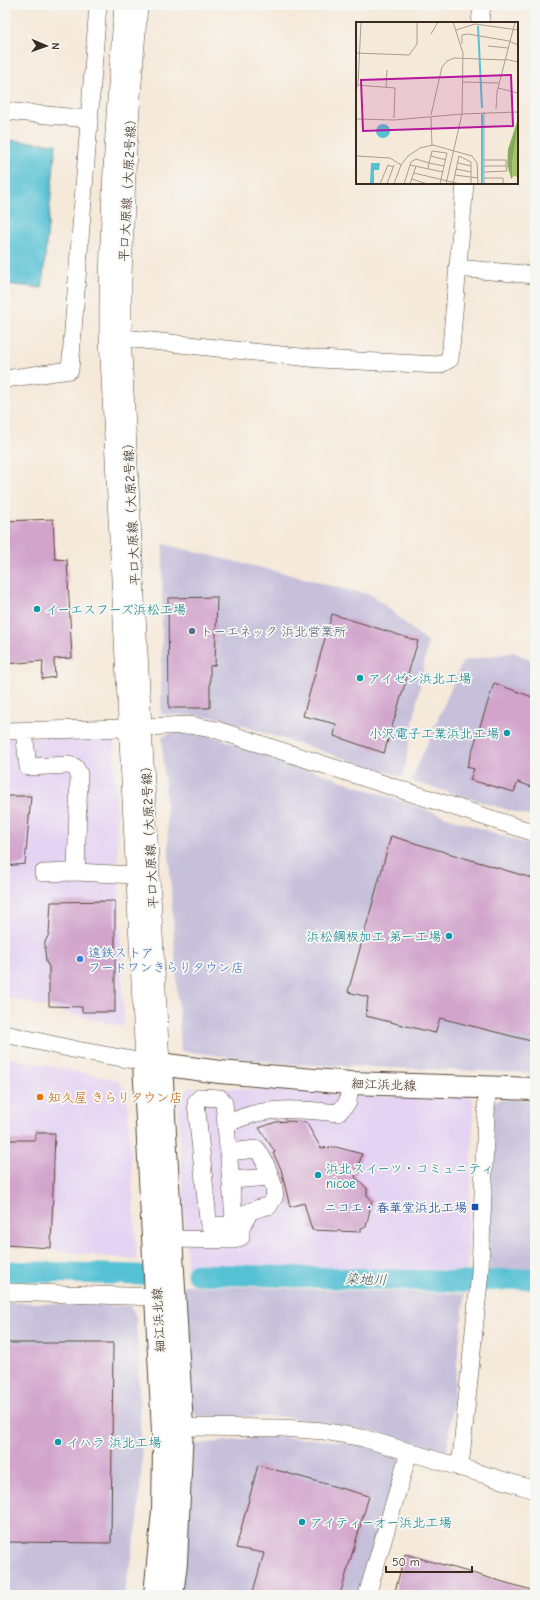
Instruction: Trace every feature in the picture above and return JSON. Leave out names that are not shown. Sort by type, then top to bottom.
[{"type":"main road","name":"細江浜北線","points":[[153,1063],[220,1072],[350,1083],[535,1089]]},
{"type":"main road","name":"細江浜北線","points":[[153,1063],[170,1239],[163,1280],[182,1427],[176,1562],[172,1595]]},
{"type":"main road","name":"細江浜北線","points":[[153,1063],[163,1280],[164,1451],[163,1511],[155,1595]]},
{"type":"street","points":[[5,379],[70,370],[98,5]]},
{"type":"street","name":"平口大原線（大原2号線）","points":[[123,5],[112,145],[107,288],[111,415],[135,728],[153,1063]]},
{"type":"street","name":"平口大原線（大原2号線）","points":[[139,5],[128,163],[123,276],[135,728],[134,875],[153,1063]]},
{"type":"street","points":[[480,22],[482,5]]},
{"type":"street","points":[[5,111],[89,119]]},
{"type":"street","points":[[124,338],[319,359],[439,365],[450,359],[465,184]]},
{"type":"street","points":[[457,268],[535,275]]},
{"type":"street","points":[[5,731],[189,726],[216,730],[535,833]]},
{"type":"street","points":[[24,731],[28,766],[69,765],[75,767],[79,774],[76,872]]},
{"type":"street","points":[[43,873],[76,872],[134,875]]},
{"type":"street","points":[[5,1034],[77,1050],[153,1063]]},
{"type":"street","points":[[226,1126],[244,1116],[260,1112],[286,1110],[338,1113],[348,1102],[350,1083]]},
{"type":"street","points":[[460,1468],[480,1272],[487,1088]]},
{"type":"street","points":[[170,1239],[234,1240],[241,1237],[241,1215],[231,1180],[224,1103],[220,1098],[201,1097],[196,1102],[208,1220],[210,1226],[229,1226],[241,1215],[259,1206],[269,1206],[275,1198],[275,1192],[266,1165],[257,1149],[238,1151],[229,1150]]},
{"type":"street","points":[[231,1180],[270,1177]]},
{"type":"street","points":[[5,1292],[163,1280]]},
{"type":"street","points":[[182,1427],[283,1428],[363,1438],[535,1490]]},
{"type":"street","points":[[367,1595],[409,1452]]},
{"type":"shaded area","points":[[163,544],[312,580],[334,587],[373,595],[428,643],[403,777],[215,717],[161,714]]},
{"type":"shaded area","points":[[514,652],[535,662],[535,818],[411,781],[463,661]]},
{"type":"shaded area","points":[[200,732],[535,847],[535,1073],[288,1064],[181,1051],[162,738],[170,733]]},
{"type":"shaded area","points":[[108,737],[114,742],[124,1027],[5,997],[5,738]]},
{"type":"shaded area","points":[[5,1057],[118,1080],[127,1093],[137,1260],[33,1248],[5,1247]]},
{"type":"shaded area","points":[[190,1087],[313,1091],[352,1097],[467,1094],[474,1101],[467,1271],[187,1268],[178,1097]]},
{"type":"shaded area","points":[[500,1099],[535,1100],[535,1271],[489,1273],[493,1103]]},
{"type":"shaded area","points":[[183,1285],[465,1294],[447,1451],[361,1429],[286,1417],[196,1416],[188,1402]]},
{"type":"shaded area","points":[[5,1302],[130,1306],[136,1316],[142,1464],[138,1521],[124,1595],[5,1595]]},
{"type":"shaded area","points":[[272,1436],[359,1443],[401,1457],[359,1595],[174,1595],[181,1446]]},
{"type":"water","points":[[5,140],[56,144],[42,288],[5,284]]},
{"type":"building","name":"イーエスフーズ浜松工場","points":[[53,519],[55,559],[67,560],[72,658],[54,659],[55,677],[42,679],[43,661],[5,664],[5,521]]},
{"type":"building","name":"トーエネック 浜北営業所","points":[[217,597],[215,665],[210,666],[210,708],[169,708],[168,598]]},
{"type":"building","name":"アイゼン浜北工場","points":[[332,614],[418,641],[384,753],[334,736],[336,724],[303,716]]},
{"type":"building","name":"小沢電子工業浜北工場","points":[[494,683],[535,698],[535,788],[518,782],[514,792],[470,780],[474,769],[467,767]]},
{"type":"building","points":[[5,796],[31,796],[25,864],[5,866]]},
{"type":"building","name":"浜松鋼板加工 第一工場","points":[[391,836],[535,879],[535,1042],[440,1018],[435,1033],[366,1016],[368,997],[348,992]]},
{"type":"building","name":"遠鉄ストア フードワンきらりタウン店","points":[[115,901],[115,1012],[82,1012],[82,1007],[49,1006],[49,967],[46,962],[45,942],[49,934],[51,902]]},
{"type":"building","name":"浜北スイーツ・コミュニティ nicoe","points":[[276,1122],[306,1122],[321,1148],[336,1147],[362,1154],[355,1177],[367,1188],[367,1195],[372,1201],[366,1227],[361,1228],[361,1232],[312,1230],[304,1203],[290,1207],[281,1169],[273,1153],[275,1152],[259,1128]]},
{"type":"building","points":[[35,1133],[55,1133],[51,1248],[5,1245],[5,1140],[35,1140]]},
{"type":"building","name":"イハラ 浜北工場","points":[[5,1343],[113,1343],[111,1543],[5,1542]]},
{"type":"building","name":"アイティーオー浜北工場","points":[[258,1465],[369,1496],[340,1595],[252,1595],[264,1553],[236,1548]]},
{"type":"building","points":[[405,1554],[535,1591],[535,1595],[394,1595]]},
{"type":"waterway","name":"染地川","points":[[5,1271],[139,1275]]},
{"type":"waterway","name":"染地川","points":[[197,1274],[466,1282],[535,1278]]},
{"type":"place","name":"イーエスフーズ浜松工場","points":[[37,609]]},
{"type":"place","name":"トーエネック 浜北営業所","points":[[192,631]]},
{"type":"place","name":"アイゼン浜北工場","points":[[360,678]]},
{"type":"place","name":"小沢電子工業浜北工場","points":[[507,733]]},
{"type":"place","name":"浜松鋼板加工 第一工場","points":[[449,936]]},
{"type":"place","name":"遠鉄ストア フードワンきらりタウン店","points":[[80,959]]},
{"type":"place","name":"知久屋 きらりタウン店","points":[[40,1097]]},
{"type":"place","name":"浜北スイーツ・コミュニティ nicoe","points":[[318,1175]]},
{"type":"place","name":"ニコエ・春華堂浜北工場","points":[[475,1207]]},
{"type":"place","name":"イハラ 浜北工場","points":[[58,1442]]},
{"type":"place","name":"アイティーオー浜北工場","points":[[302,1522]]}]
